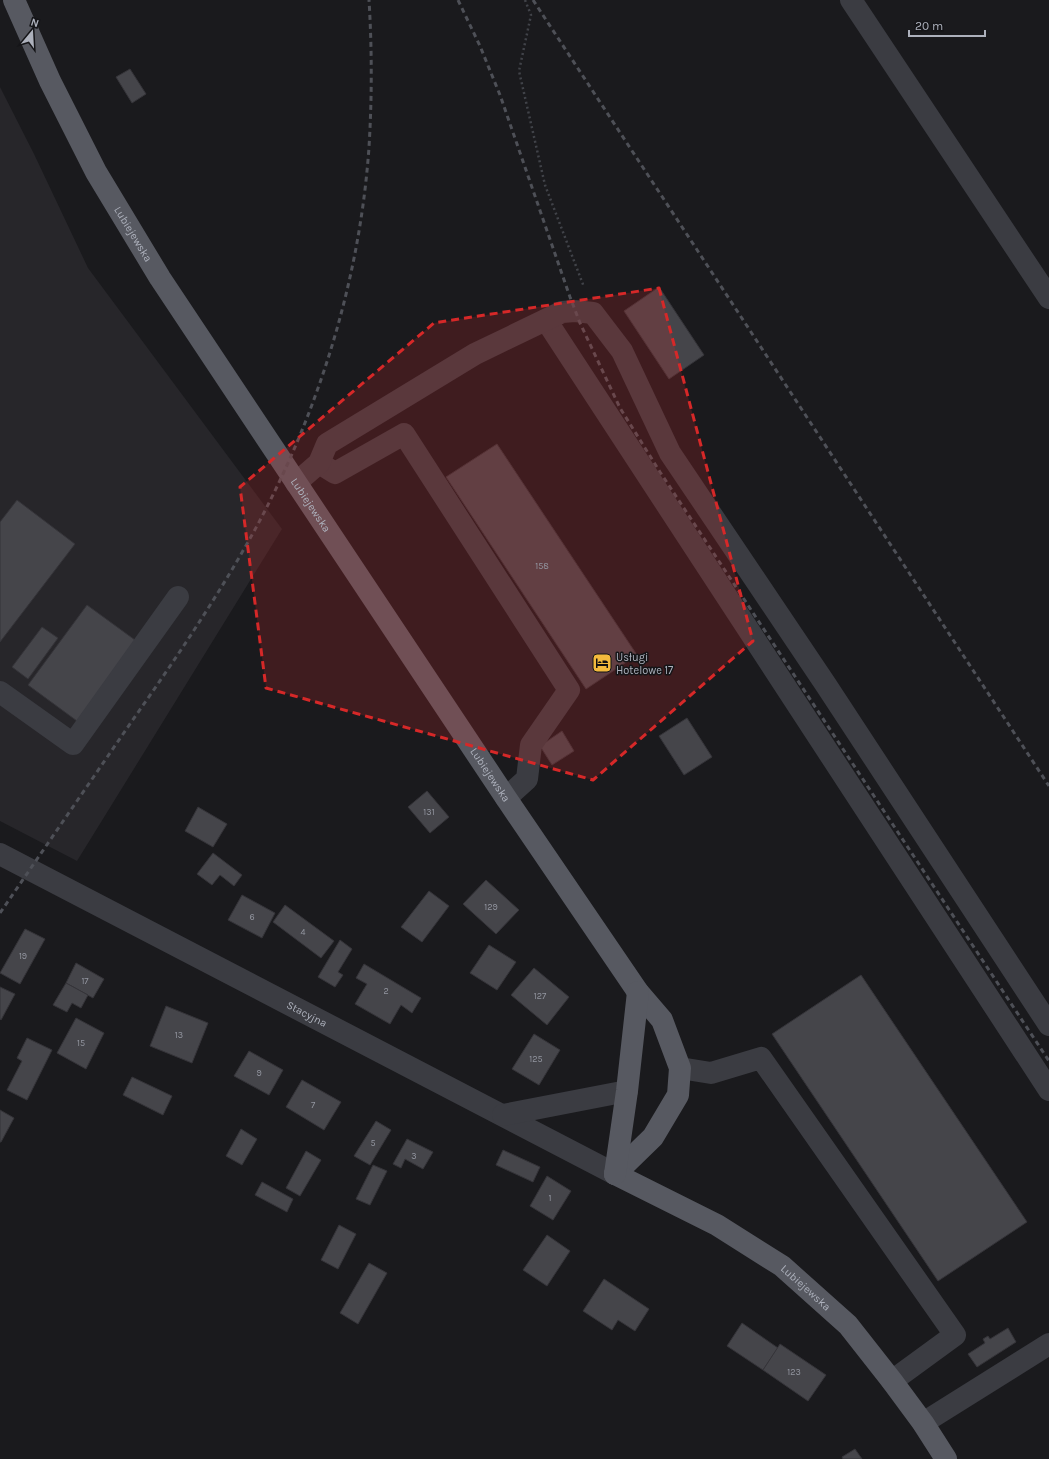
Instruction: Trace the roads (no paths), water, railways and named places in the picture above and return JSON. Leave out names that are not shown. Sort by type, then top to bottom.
[{"type":"main road","name":"Lubiejewska","points":[[14,0],[50,81],[96,172],[160,278],[506,798],[638,992],[662,1020],[680,1068],[678,1095],[653,1137],[615,1174],[717,1225],[782,1266],[848,1325],[923,1422],[946,1459]]},
{"type":"main road","points":[[615,1174],[627,1091],[638,992]]},
{"type":"street","points":[[851,0],[1049,298]]},
{"type":"street","points":[[296,483],[319,463],[327,444],[475,354],[562,312],[575,311],[593,313],[622,351],[670,453],[826,685],[1049,1025]]},
{"type":"street","points":[[546,320],[1049,1090]]},
{"type":"street","points":[[319,463],[335,474],[404,434],[568,690],[531,745],[527,779],[506,798]]},
{"type":"street","points":[[0,692],[72,744],[178,597]]},
{"type":"street","name":"Stacyjna","points":[[0,854],[615,1174]]},
{"type":"street","points":[[680,1068],[711,1073],[761,1058],[955,1334],[892,1380]]},
{"type":"street","points":[[503,1115],[627,1091]]},
{"type":"street","points":[[923,1422],[1049,1344]]},
{"type":"railway","points":[[0,913],[214,599],[258,524],[300,435],[318,388],[333,341],[357,245],[364,196],[370,129],[371,37],[369,0]]},
{"type":"railway","points":[[458,0],[480,46],[500,95],[580,323],[620,408],[660,472],[1049,1061]]},
{"type":"railway","points":[[533,0],[1049,786]]},
{"type":"place","name":"Usługi Hotelowe 17","points":[[602,663]]}]
